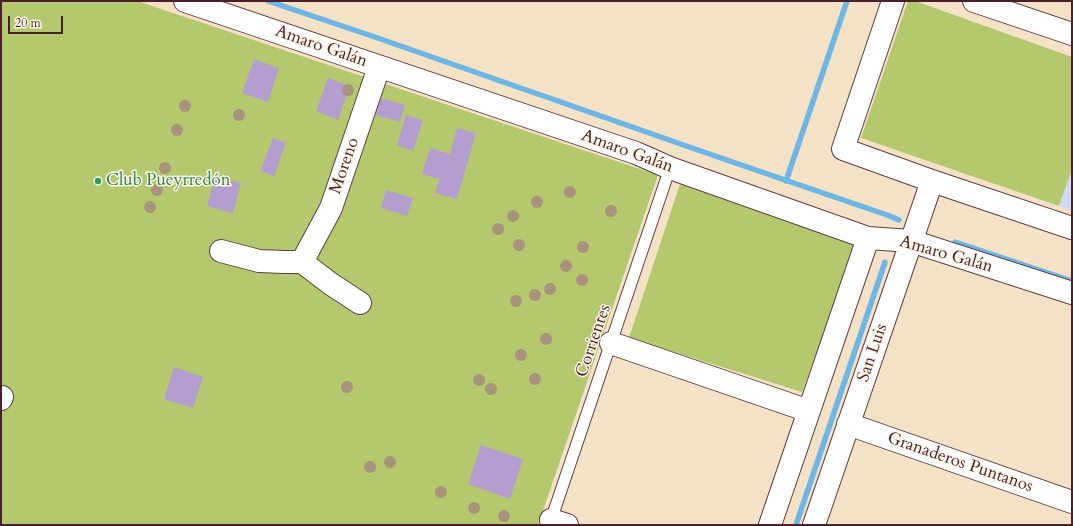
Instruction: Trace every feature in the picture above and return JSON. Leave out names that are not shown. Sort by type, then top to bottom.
[{"type":"street","name":"Amaro Galán","points":[[185,1],[636,153],[670,168],[868,238],[911,241],[1072,293]]},
{"type":"street","points":[[893,1],[843,149],[932,181],[1072,228]]},
{"type":"street","points":[[974,1],[1072,34]]},
{"type":"street","name":"Moreno","points":[[302,262],[331,208],[379,67]]},
{"type":"street","name":"San Luis","points":[[814,525],[932,181]]},
{"type":"street","points":[[770,525],[868,238]]},
{"type":"street","points":[[221,251],[259,261],[302,262],[331,284],[360,303]]},
{"type":"street","points":[[611,343],[809,411]]},
{"type":"street","name":"Granaderos Puntanos","points":[[848,424],[1072,502]]},
{"type":"lane","name":"Corrientes","points":[[556,523],[611,343],[670,168]]},
{"type":"shaded area","points":[[1072,169],[1072,211],[1059,206]]},
{"type":"green space","points":[[1,1],[137,1],[658,175],[538,525],[1,525]]},
{"type":"green space","points":[[908,1],[915,1],[1072,57],[1072,169],[1059,206],[861,138]]},
{"type":"green space","points":[[680,184],[855,245],[802,392],[629,338]]},
{"type":"building","points":[[254,59],[279,68],[268,102],[242,93]]},
{"type":"building","points":[[328,78],[350,86],[338,120],[316,111]]},
{"type":"building","points":[[377,97],[405,105],[400,122],[372,114]]},
{"type":"building","points":[[406,115],[423,120],[413,151],[397,145]]},
{"type":"building","points":[[457,128],[476,133],[457,199],[435,193],[439,179],[422,174],[430,148],[450,154]]},
{"type":"building","points":[[273,138],[286,143],[274,176],[260,171]]},
{"type":"building","points":[[215,177],[241,183],[233,213],[207,206]]},
{"type":"building","points":[[386,190],[413,198],[407,216],[381,208]]},
{"type":"building","points":[[174,367],[203,377],[193,408],[164,399]]},
{"type":"building","points":[[481,445],[523,459],[510,499],[468,484]]},
{"type":"waterway","points":[[268,1],[899,220]]},
{"type":"waterway","points":[[786,181],[847,1]]},
{"type":"waterway","points":[[955,242],[1072,281]]},
{"type":"waterway","points":[[796,525],[885,262]]},
{"type":"place","name":"Club Pueyrredón","points":[[98,181]]}]
